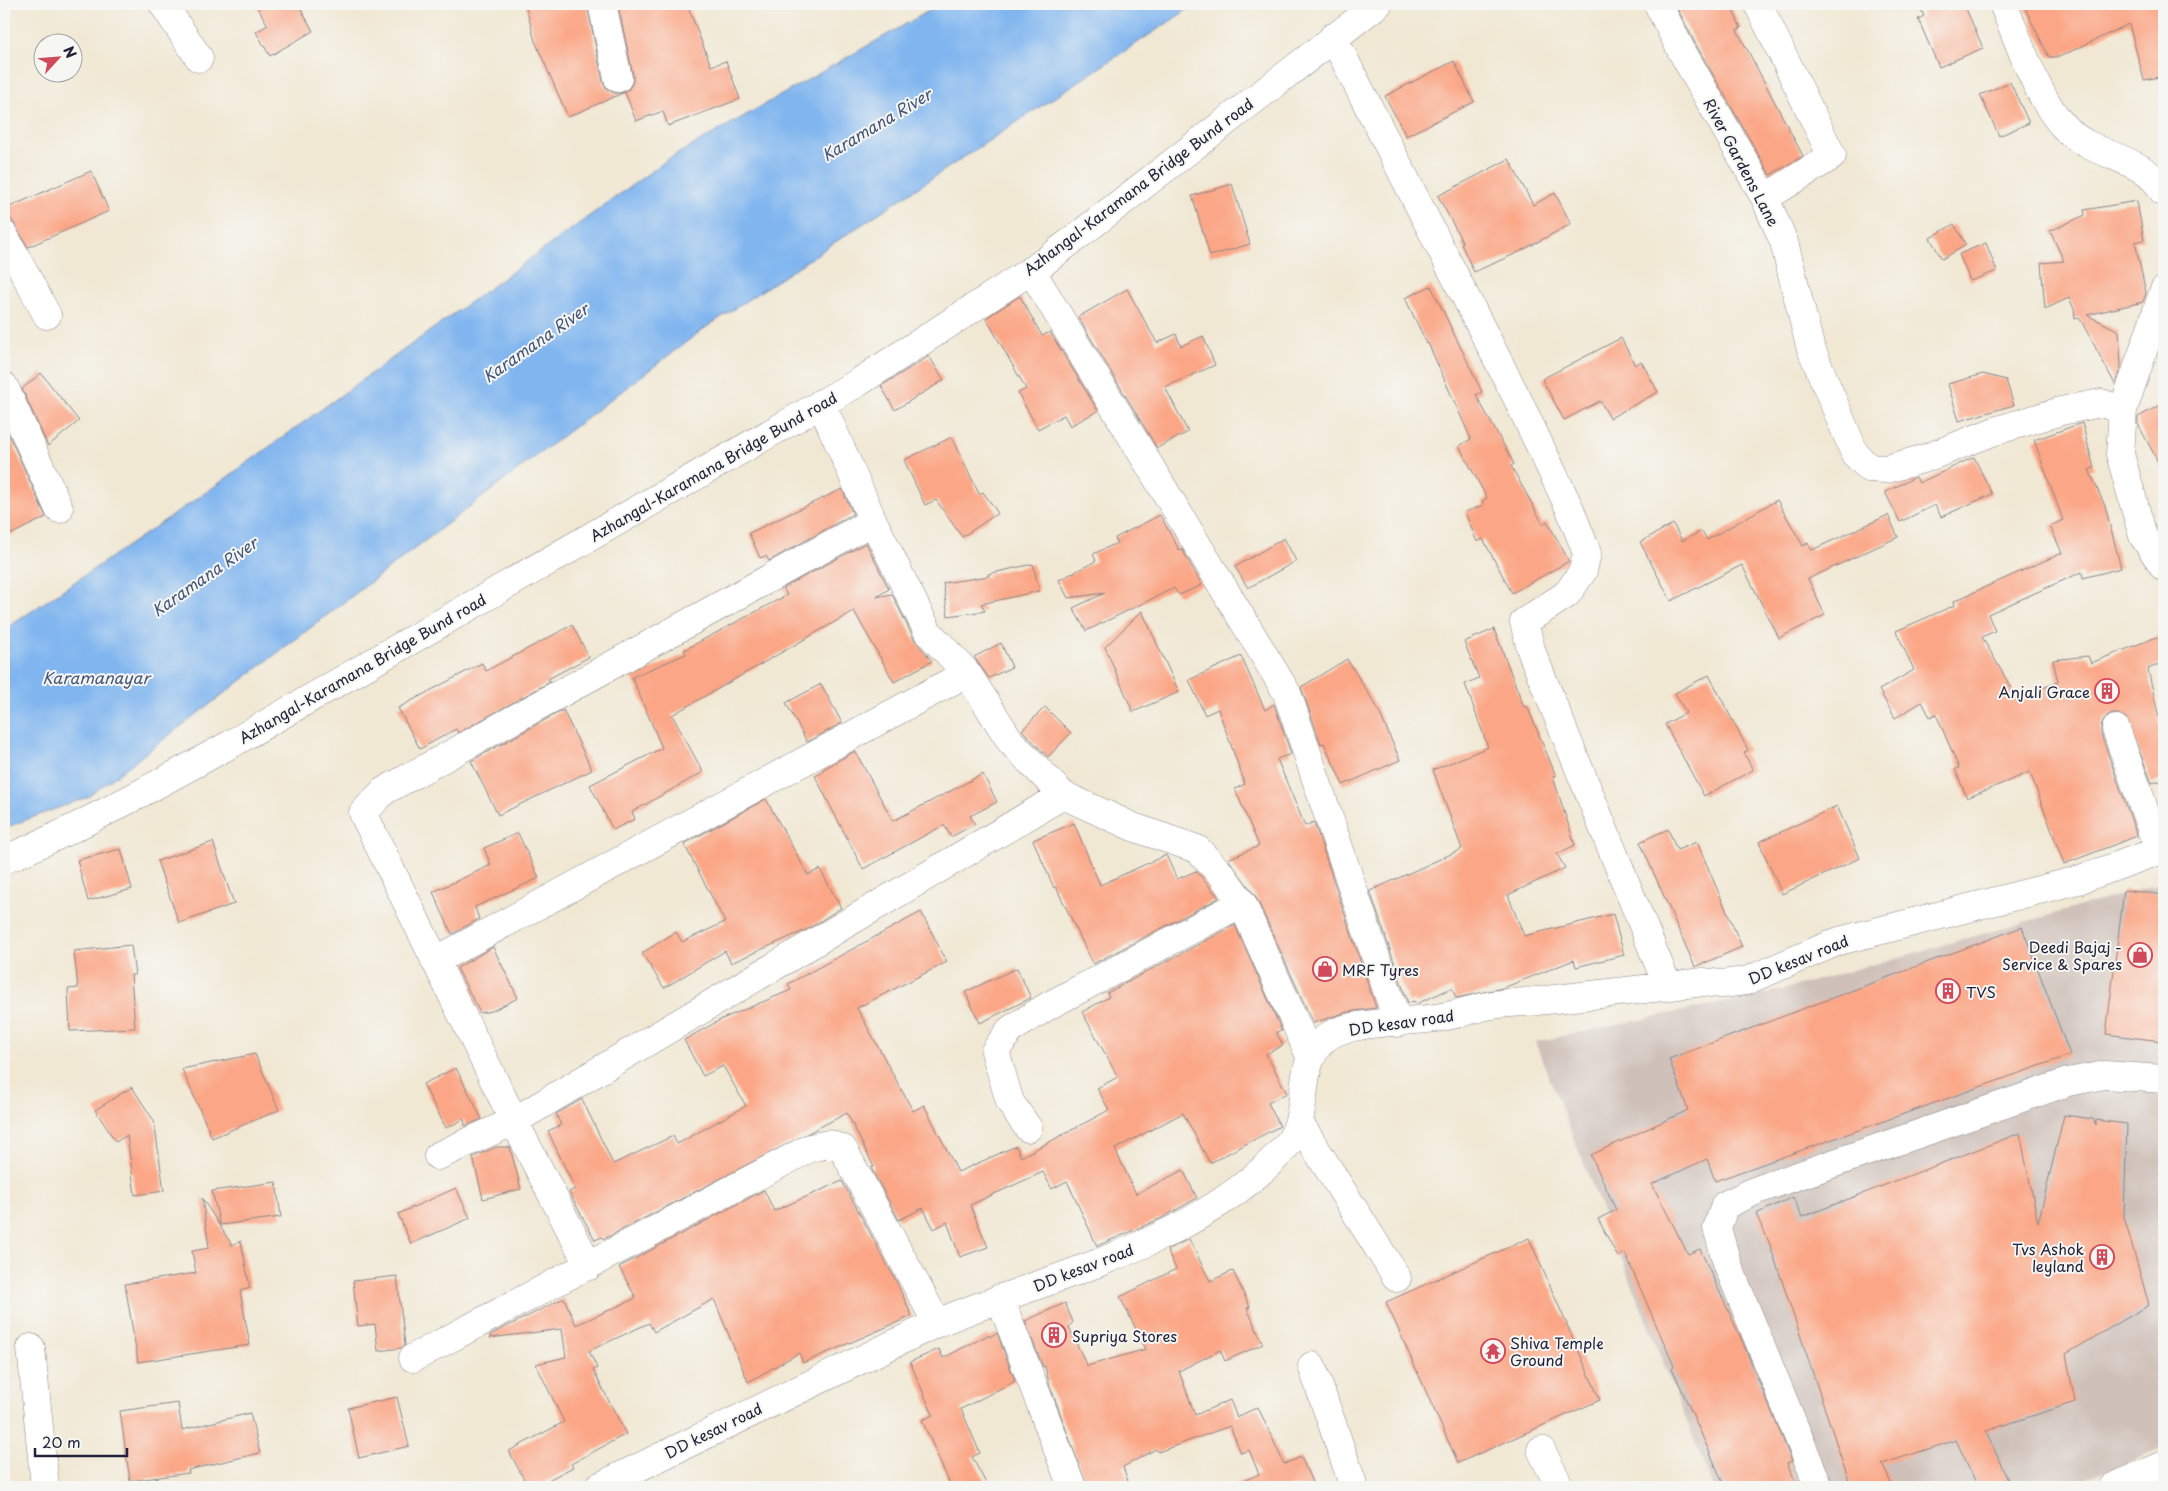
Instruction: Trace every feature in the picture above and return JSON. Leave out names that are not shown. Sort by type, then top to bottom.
[{"type":"street","points":[[163,4],[199,58]]},
{"type":"street","points":[[602,4],[618,78]]},
{"type":"street","name":"Azhangal-Karamana Bridge Bund road","points":[[4,860],[48,841],[130,800],[231,744],[859,382],[1031,270],[1378,4]]},
{"type":"street","name":"River Gardens Lane","points":[[1658,4],[1681,50],[1765,198],[1784,242],[1810,346],[1855,454],[1869,468],[1887,469],[1926,458],[1996,431],[2061,411],[2101,403],[2123,410]]},
{"type":"street","points":[[1758,4],[1832,156],[1765,198]]},
{"type":"street","points":[[2003,4],[2045,102],[2067,130],[2100,151],[2147,171],[2158,181],[2164,194]]},
{"type":"street","points":[[1333,37],[1517,398],[1569,507],[1587,553],[1582,571],[1567,594],[1524,622],[1532,653],[1668,987]]},
{"type":"street","points":[[4,236],[47,315]]},
{"type":"street","points":[[1031,270],[1287,693],[1398,1023]]},
{"type":"street","points":[[2164,290],[2123,410],[2120,454],[2143,536],[2164,567]]},
{"type":"street","points":[[4,386],[59,509]]},
{"type":"street","points":[[821,403],[873,521],[928,632],[967,673],[1011,742],[1063,795],[1133,827],[1197,849],[1222,875],[1242,903],[1310,1056]]},
{"type":"street","points":[[589,1266],[514,1121],[363,813],[384,791],[873,521]]},
{"type":"street","points":[[435,961],[967,673]]},
{"type":"street","points":[[2116,729],[2162,850]]},
{"type":"street","points":[[438,1156],[514,1121],[1063,795]]},
{"type":"street","name":"DD kesav road","points":[[598,1487],[937,1323],[1000,1298],[1095,1266],[1192,1220],[1253,1179],[1288,1143],[1299,1122],[1304,1080],[1310,1056],[1329,1036],[1350,1027],[1451,1016],[1492,1005],[1703,982],[1721,984],[1746,981],[1839,941],[2078,880],[2162,850]]},
{"type":"street","points":[[1028,1128],[1010,1102],[995,1051],[1010,1030],[1048,1006],[1242,903]]},
{"type":"street","points":[[1820,1487],[1727,1263],[1717,1228],[1725,1205],[1757,1190],[2068,1082],[2105,1076],[2164,1080]]},
{"type":"street","points":[[1299,1122],[1397,1278]]},
{"type":"street","points":[[413,1358],[810,1148],[829,1144],[843,1149],[937,1323]]},
{"type":"street","points":[[1000,1298],[1072,1487]]},
{"type":"street","points":[[31,1348],[45,1487]]},
{"type":"street","points":[[1312,1366],[1354,1487]]},
{"type":"street","points":[[1541,1450],[1560,1487]]},
{"type":"street","points":[[2112,1487],[2164,1466]]},
{"type":"shaded area","points":[[2164,883],[2164,1448],[2067,1487],[1713,1487],[1535,1042],[1778,991]]},
{"type":"water","name":"Karamanayar","points":[[941,4],[1196,4],[702,330],[88,797],[4,828],[4,630],[211,489],[667,160]]},
{"type":"building","points":[[255,4],[298,4],[313,31],[270,56],[256,32],[268,25]]},
{"type":"building","points":[[525,4],[587,4],[603,82],[607,89],[614,93],[621,93],[629,89],[633,82],[633,75],[618,5],[687,4],[711,66],[726,61],[740,99],[668,126],[663,111],[636,121],[625,92],[568,117],[535,41]]},
{"type":"building","points":[[1675,4],[1730,4],[1741,28],[1737,30],[1803,156],[1770,175]]},
{"type":"building","points":[[1918,4],[1964,4],[1983,48],[1939,67],[1918,19],[1924,16]]},
{"type":"building","points":[[2023,4],[2164,4],[2164,76],[2144,80],[2129,24],[2059,57],[2049,57]]},
{"type":"building","points":[[1454,61],[1474,102],[1406,136],[1385,96]]},
{"type":"building","points":[[2010,82],[2029,123],[1999,136],[1980,95]]},
{"type":"building","points":[[1509,159],[1533,205],[1555,193],[1571,224],[1517,253],[1474,272],[1461,244],[1463,243],[1438,196]]},
{"type":"building","points":[[91,171],[109,211],[28,247],[5,209]]},
{"type":"building","points":[[1232,184],[1250,244],[1210,256],[1192,196]]},
{"type":"building","points":[[2137,201],[2144,240],[2135,242],[2146,293],[2143,302],[2087,315],[2119,331],[2121,367],[2115,384],[2079,317],[2075,318],[2074,309],[2069,298],[2045,309],[2041,263],[2064,261],[2050,231],[2085,215],[2084,210]]},
{"type":"building","points":[[1954,224],[1966,245],[1942,259],[1930,238]]},
{"type":"building","points":[[1986,243],[1997,271],[1970,281],[1959,254]]},
{"type":"building","points":[[1431,286],[1482,392],[1476,395],[1514,464],[1511,466],[1543,524],[1547,521],[1569,561],[1512,593],[1483,539],[1477,542],[1465,512],[1484,505],[1482,501],[1487,498],[1459,446],[1471,439],[1428,343],[1405,298]]},
{"type":"building","points":[[1127,289],[1157,343],[1176,334],[1181,346],[1203,336],[1215,365],[1165,387],[1188,432],[1157,448],[1078,317]]},
{"type":"building","points":[[1020,296],[1042,336],[1050,332],[1098,411],[1070,426],[1064,415],[1038,429],[1018,393],[1026,389],[986,318]]},
{"type":"building","points":[[1621,338],[1635,365],[1641,361],[1658,392],[1610,418],[1600,401],[1564,420],[1542,379]]},
{"type":"building","points":[[929,356],[944,380],[895,410],[881,386]]},
{"type":"building","points":[[41,373],[79,421],[48,446],[22,389]]},
{"type":"building","points":[[1983,374],[2006,380],[2014,405],[1959,421],[1948,384]]},
{"type":"building","points":[[2164,403],[2164,473],[2138,424],[2138,417]]},
{"type":"building","points":[[2082,423],[2094,468],[2089,470],[2105,506],[2121,568],[2083,578],[2082,572],[1988,614],[1995,631],[1982,637],[2017,698],[2058,682],[2053,660],[2088,656],[2091,663],[2164,634],[2164,662],[2148,669],[2162,732],[2164,732],[2164,780],[2152,783],[2126,718],[2118,714],[2111,714],[2104,719],[2101,726],[2101,734],[2137,836],[2064,864],[2030,772],[1967,798],[1955,769],[1959,768],[1936,714],[1930,717],[1922,702],[1895,718],[1879,690],[1914,670],[1896,631],[1955,605],[1954,601],[2062,553],[2050,526],[2063,520],[2034,440]]},
{"type":"building","points":[[4,424],[46,517],[4,538]]},
{"type":"building","points":[[952,437],[979,494],[983,492],[998,513],[962,537],[936,500],[925,505],[904,460]]},
{"type":"building","points":[[1974,457],[1992,494],[1941,517],[1935,505],[1900,522],[1885,492],[1916,477],[1919,483]]},
{"type":"building","points":[[842,489],[853,514],[769,561],[766,556],[760,558],[749,533]]},
{"type":"building","points":[[1777,500],[1803,546],[1808,543],[1812,550],[1888,515],[1898,537],[1808,579],[1825,615],[1779,638],[1742,565],[1671,601],[1640,542],[1673,524],[1682,541],[1702,531],[1707,540]]},
{"type":"building","points":[[1160,515],[1179,550],[1182,549],[1202,585],[1179,595],[1174,588],[1086,631],[1073,608],[1105,593],[1068,598],[1059,580],[1096,561],[1093,554],[1117,543],[1115,538]]},
{"type":"building","points":[[1284,538],[1296,561],[1248,588],[1235,567]]},
{"type":"building","points":[[866,543],[889,589],[876,597],[892,594],[914,639],[932,661],[894,682],[854,611],[672,715],[703,772],[632,812],[635,819],[613,830],[590,785],[662,748],[632,677],[686,654],[684,650],[787,595],[783,588]]},
{"type":"building","points":[[1033,564],[1039,591],[981,604],[985,611],[948,616],[943,583],[989,576],[988,574]]},
{"type":"building","points":[[1142,611],[1179,692],[1133,712],[1105,647]]},
{"type":"building","points":[[572,625],[589,657],[548,679],[550,682],[458,733],[456,729],[420,749],[398,708],[482,663],[486,671]]},
{"type":"building","points":[[1494,629],[1524,707],[1527,706],[1556,776],[1553,777],[1575,845],[1557,854],[1565,868],[1508,895],[1524,936],[1613,914],[1624,955],[1576,967],[1574,960],[1503,988],[1456,998],[1452,988],[1416,1004],[1414,1001],[1408,1003],[1370,891],[1462,849],[1433,770],[1488,747],[1465,684],[1479,678],[1464,642]]},
{"type":"building","points":[[1001,643],[1012,667],[989,678],[974,657]]},
{"type":"building","points":[[1241,656],[1265,710],[1274,704],[1291,754],[1277,759],[1305,826],[1314,822],[1376,1008],[1347,1012],[1313,1023],[1256,897],[1228,859],[1259,846],[1235,789],[1245,784],[1218,709],[1205,715],[1189,680]]},
{"type":"building","points":[[1347,659],[1377,707],[1400,760],[1343,785],[1324,743],[1321,744],[1301,687]]},
{"type":"building","points":[[1709,675],[1748,750],[1744,753],[1753,770],[1704,796],[1665,724],[1686,713],[1675,693]]},
{"type":"building","points":[[821,684],[842,723],[807,742],[786,703]]},
{"type":"building","points":[[1045,707],[1071,733],[1048,757],[1022,730]]},
{"type":"building","points":[[563,710],[592,770],[498,815],[471,761]]},
{"type":"building","points":[[855,751],[893,821],[983,774],[997,802],[970,816],[975,824],[951,837],[944,825],[863,869],[815,776]]},
{"type":"building","points":[[766,799],[808,875],[820,869],[841,908],[808,929],[731,963],[725,951],[664,988],[642,953],[676,932],[682,942],[725,922],[684,844]]},
{"type":"building","points":[[1837,806],[1860,858],[1782,894],[1759,842]]},
{"type":"building","points":[[1074,823],[1100,885],[1166,855],[1177,879],[1196,871],[1219,898],[1093,964],[1056,887],[1054,888],[1033,840]]},
{"type":"building","points":[[1668,829],[1677,850],[1697,842],[1742,947],[1695,967],[1640,842]]},
{"type":"building","points":[[518,833],[539,878],[475,907],[479,919],[452,934],[433,892],[491,865],[484,848]]},
{"type":"building","points":[[213,842],[234,904],[179,923],[157,861]]},
{"type":"building","points":[[121,849],[132,889],[88,901],[77,860]]},
{"type":"building","name":"Deedi Bajaj - Service & Spares","points":[[2124,890],[2164,895],[2164,1015],[2161,1041],[2106,1034]]},
{"type":"building","points":[[921,912],[947,962],[857,1008],[913,1111],[924,1105],[958,1172],[1016,1146],[1021,1157],[1109,1110],[1097,1088],[1118,1077],[1082,1012],[1109,997],[1107,993],[1235,925],[1282,1031],[1276,1032],[1283,1045],[1266,1054],[1287,1093],[1268,1103],[1280,1126],[1210,1163],[1183,1113],[1115,1149],[1136,1194],[1183,1170],[1197,1198],[1162,1218],[1097,1246],[1067,1181],[1052,1189],[1043,1172],[970,1205],[988,1247],[960,1257],[947,1222],[934,1229],[923,1208],[899,1220],[871,1168],[874,1167],[847,1113],[604,1239],[602,1237],[595,1240],[569,1192],[575,1189],[548,1131],[561,1125],[556,1114],[582,1099],[613,1164],[673,1136],[677,1144],[746,1106],[723,1066],[703,1076],[684,1040],[722,1019],[791,990],[788,984]]},
{"type":"building","name":"TVS","points":[[2022,927],[2070,1055],[1715,1181],[1707,1159],[1652,1184],[1688,1254],[1700,1249],[1743,1343],[1792,1461],[1787,1463],[1798,1487],[1725,1487],[1672,1368],[1674,1366],[1625,1253],[1618,1257],[1598,1219],[1616,1210],[1591,1155],[1688,1110],[1669,1059]]},
{"type":"building","points":[[131,945],[135,975],[131,975],[135,1028],[70,1031],[68,989],[78,988],[74,951]]},
{"type":"building","points":[[493,947],[518,998],[492,1011],[480,1013],[457,968]]},
{"type":"building","points":[[1017,968],[1031,998],[980,1023],[965,992]]},
{"type":"building","points":[[255,1054],[279,1110],[212,1138],[182,1069]]},
{"type":"building","points":[[456,1068],[482,1119],[465,1126],[464,1119],[446,1128],[423,1084]]},
{"type":"building","points":[[132,1087],[154,1121],[164,1191],[135,1195],[127,1135],[116,1142],[95,1110]]},
{"type":"building","points":[[2064,1115],[2093,1119],[2096,1125],[2096,1120],[2127,1124],[2124,1217],[2149,1305],[2066,1354],[2075,1402],[1986,1431],[2011,1487],[1978,1487],[1956,1440],[1882,1464],[1893,1487],[1851,1487],[1769,1242],[1756,1214],[1793,1197],[1802,1217],[2020,1133],[2038,1223]]},
{"type":"building","points":[[496,1147],[510,1147],[521,1189],[483,1199],[473,1157]]},
{"type":"building","points":[[842,1181],[896,1281],[912,1316],[803,1363],[799,1353],[748,1382],[714,1299],[654,1332],[649,1323],[589,1351],[597,1368],[593,1370],[626,1434],[571,1464],[573,1467],[535,1487],[528,1487],[509,1451],[564,1422],[536,1364],[566,1357],[562,1329],[490,1338],[490,1335],[564,1298],[576,1325],[636,1298],[619,1267],[764,1190],[774,1211]]},
{"type":"building","points":[[276,1182],[281,1217],[220,1225],[212,1191]]},
{"type":"building","points":[[456,1188],[470,1218],[411,1244],[398,1214]]},
{"type":"building","points":[[202,1198],[232,1245],[241,1241],[250,1288],[240,1291],[250,1345],[138,1362],[125,1284],[196,1273],[192,1251],[209,1248]]},
{"type":"building","name":"Shiva Temple Ground","points":[[1529,1238],[1600,1400],[1458,1463],[1386,1302]]},
{"type":"building","points":[[1189,1239],[1210,1281],[1233,1271],[1250,1307],[1247,1308],[1263,1344],[1225,1361],[1220,1350],[1179,1371],[1195,1415],[1230,1400],[1237,1417],[1258,1407],[1284,1464],[1301,1457],[1314,1487],[1229,1487],[1259,1474],[1249,1450],[1241,1453],[1230,1426],[1158,1452],[1156,1449],[1123,1467],[1128,1481],[1108,1487],[1087,1487],[1049,1383],[1045,1366],[1043,1367],[1025,1321],[1065,1303],[1073,1322],[1069,1327],[1087,1366],[1146,1349],[1120,1297],[1176,1269],[1167,1250]]},
{"type":"building","points":[[397,1276],[405,1345],[401,1348],[378,1351],[375,1324],[358,1326],[353,1281]]},
{"type":"building","points":[[997,1333],[1015,1381],[961,1409],[980,1453],[972,1457],[988,1487],[951,1487],[922,1420],[933,1415],[910,1362],[939,1349],[943,1358],[988,1335],[989,1337]]},
{"type":"building","points":[[397,1397],[409,1446],[359,1458],[348,1408]]},
{"type":"building","points":[[178,1403],[182,1430],[250,1413],[260,1453],[188,1470],[189,1473],[130,1481],[120,1411]]},
{"type":"place","name":"Anjali Grace","points":[[2107,691]]},
{"type":"place","name":"Deedi Bajaj - Service & Spares","points":[[2140,955]]},
{"type":"place","name":"MRF Tyres","points":[[1325,969]]},
{"type":"place","name":"TVS","points":[[1948,991]]},
{"type":"place","name":"Tvs Ashok leyland","points":[[2102,1257]]},
{"type":"place","name":"Supriya Stores","points":[[1054,1335]]},
{"type":"place","name":"Shiva Temple Ground","points":[[1493,1351]]},
{"type":"water label","name":"Karamana River","points":[[876,124]]},
{"type":"water label","name":"Karamana River","points":[[535,342]]},
{"type":"water label","name":"Karamana River","points":[[204,576]]}]
